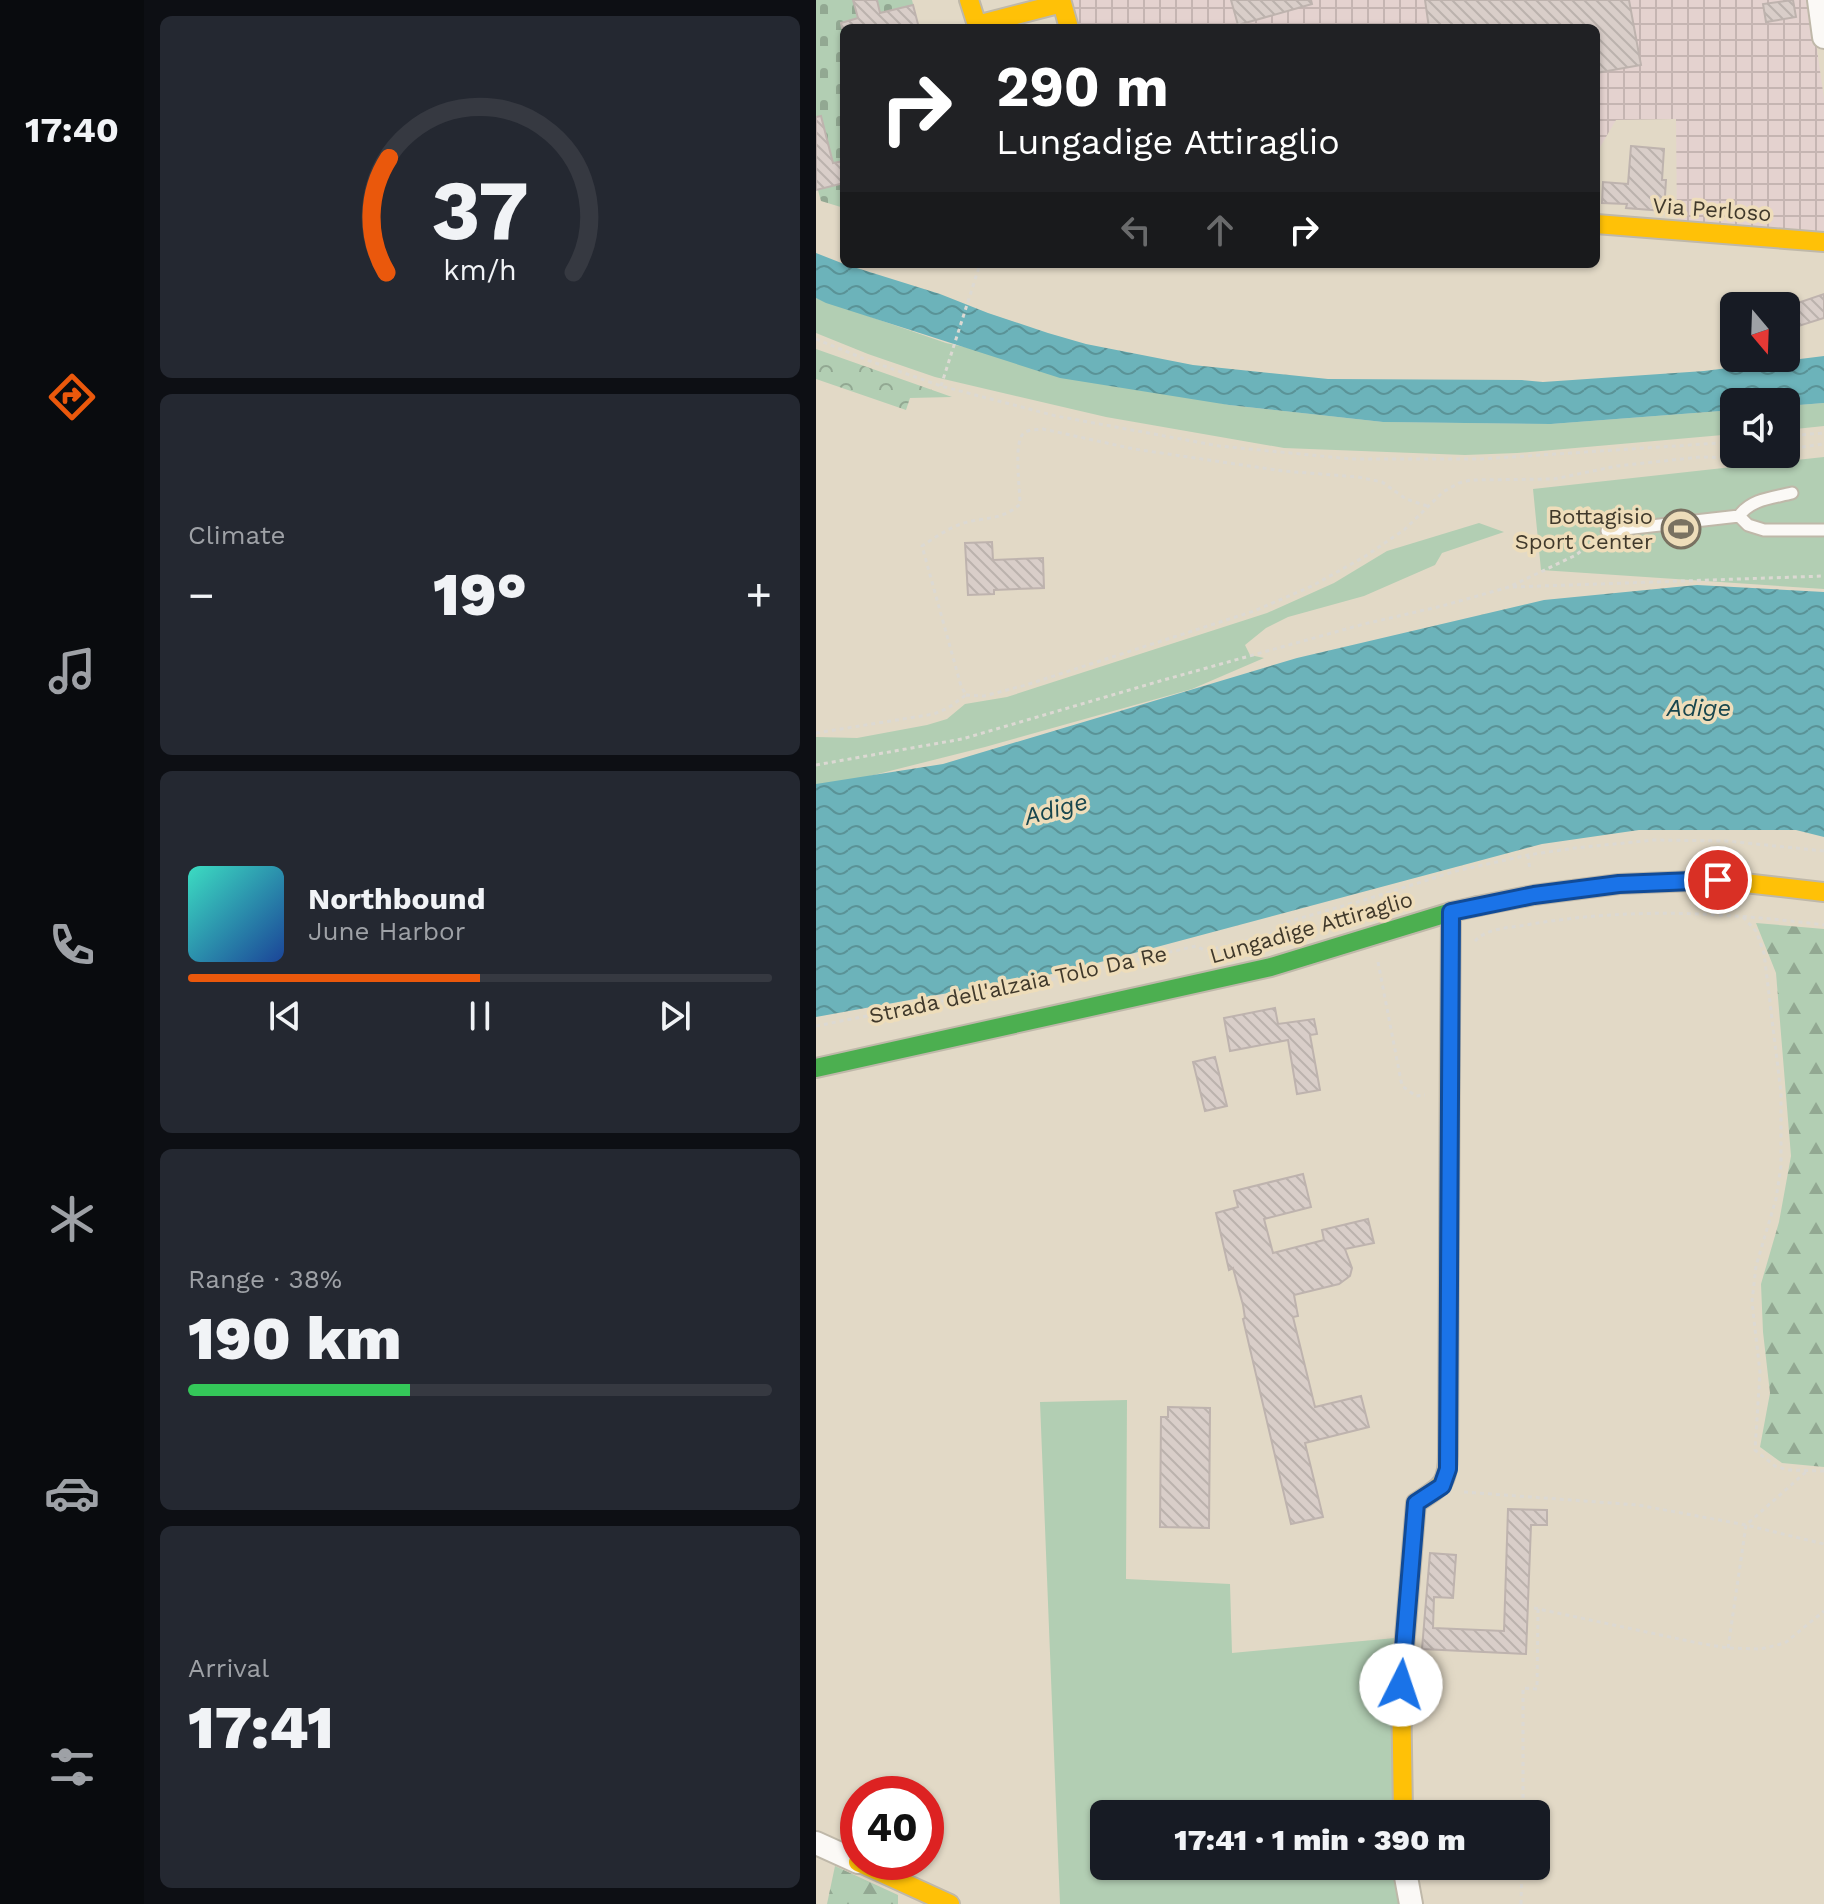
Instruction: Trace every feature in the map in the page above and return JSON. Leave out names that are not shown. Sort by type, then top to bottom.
[{"type":"street","points":[[969,0],[977,24]]},
{"type":"street","points":[[1819,0],[1824,37]]},
{"type":"street","points":[[981,24],[1062,3],[1068,24]]},
{"type":"street","name":"Via Perloso","points":[[1600,224],[1824,242]]},
{"type":"street","name":"Lungadige Attiraglio","points":[[816,1068],[1271,967],[1451,912],[1534,895],[1619,884],[1718,880],[1824,892]]},
{"type":"street","points":[[1403,1800],[1401,1685],[1416,1503],[1442,1486],[1448,1469],[1451,912]]},
{"type":"street","points":[[816,1843],[840,1854]]},
{"type":"street","points":[[897,1880],[950,1904]]},
{"type":"street","points":[[1407,1880],[1411,1904]]},
{"type":"lane","points":[[1607,531],[1739,516],[1746,506],[1792,493]]},
{"type":"lane","points":[[1739,516],[1748,525],[1764,530],[1824,530]]},
{"type":"path","points":[[941,386],[978,268]]},
{"type":"path","points":[[816,339],[941,386],[1056,416],[1204,444],[1351,459],[1482,459],[1720,443]]},
{"type":"path","points":[[966,695],[922,546],[962,524],[1011,512],[1020,504],[1018,442],[1023,433],[1043,429],[1134,449],[1283,471],[1358,477],[1382,482],[1406,499],[1427,506]]},
{"type":"path","points":[[1800,435],[1824,433]]},
{"type":"path","points":[[1800,447],[1824,444]]},
{"type":"path","points":[[816,733],[934,714],[966,695],[984,696],[1026,685],[1254,611],[1312,586],[1364,557],[1404,530],[1443,492],[1459,483],[1471,480],[1554,479],[1617,466],[1720,458]]},
{"type":"path","points":[[816,765],[962,739],[1188,673],[1509,587],[1576,555],[1607,531]]},
{"type":"path","points":[[1509,587],[1824,576]]},
{"type":"path","name":"Strada dell'alzaia Tolo Da Re","points":[[816,1026],[1058,978],[1196,946],[1206,951],[1278,932],[1283,923],[1456,871],[1528,855],[1654,840],[1727,841],[1824,851]]},
{"type":"path","points":[[1472,947],[1476,938],[1489,931],[1551,920],[1633,912],[1686,912],[1824,925]]},
{"type":"path","points":[[1743,917],[1756,931],[1764,953],[1781,1093],[1781,1166],[1776,1199],[1756,1266],[1752,1302],[1760,1372],[1755,1450],[1775,1466],[1788,1470],[1824,1471]]},
{"type":"path","points":[[1378,962],[1402,1086],[1416,1096],[1450,1094]]},
{"type":"path","points":[[1728,1648],[1746,1525],[1807,1471]]},
{"type":"path","points":[[1442,1486],[1466,1492],[1638,1505],[1746,1525],[1824,1544]]},
{"type":"path","points":[[1523,1800],[1523,1688],[1537,1689],[1536,1608],[1698,1643],[1761,1649],[1785,1643],[1824,1611]]},
{"type":"path","points":[[1521,1904],[1522,1880]]},
{"type":"shaded area","points":[[1065,0],[1810,0],[1824,99],[1824,234],[1677,224],[1676,119],[1616,120],[1600,147],[1600,24],[1072,24]]},
{"type":"green space","points":[[816,0],[912,0],[918,24],[840,24],[840,207],[821,201],[816,183]]},
{"type":"green space","points":[[816,298],[946,343],[1229,405],[1383,422],[1551,424],[1720,411],[1720,435],[1465,455],[1284,448],[1106,417],[935,377],[816,333]]},
{"type":"green space","points":[[816,349],[952,397],[910,398],[906,410],[816,379]]},
{"type":"green space","points":[[1824,403],[1824,426],[1800,429],[1800,405]]},
{"type":"green space","name":"Bottagisio Sport Center","points":[[1824,457],[1824,589],[1541,570],[1533,489],[1724,468],[1800,468],[1800,460]]},
{"type":"green space","points":[[1479,523],[1504,532],[1442,553],[1435,565],[1364,596],[1288,617],[1266,628],[1245,645],[1250,655],[1264,658],[1192,689],[985,747],[816,788],[816,737],[857,738],[947,719],[965,704],[1007,697],[1267,613],[1334,583],[1387,551]]},
{"type":"green space","points":[[1756,923],[1824,929],[1824,1467],[1782,1463],[1760,1447],[1770,1393],[1761,1284],[1779,1222],[1791,1156],[1776,973]]},
{"type":"green space","points":[[1127,1400],[1126,1579],[1230,1584],[1232,1653],[1406,1637],[1397,1800],[1090,1800],[1090,1880],[1398,1880],[1401,1904],[1060,1904],[1040,1402]]},
{"type":"green space","points":[[835,1866],[840,1868],[840,1880],[865,1880],[898,1895],[898,1904],[827,1904]]},
{"type":"water","points":[[816,253],[840,262],[840,268],[857,268],[940,294],[1048,333],[1086,344],[1193,365],[1328,379],[1543,382],[1720,369],[1720,372],[1800,372],[1800,359],[1824,356],[1824,403],[1800,405],[1800,388],[1720,388],[1720,411],[1551,424],[1383,422],[1229,405],[1060,378],[816,298]]},
{"type":"water","name":"Adige","points":[[1697,585],[1824,592],[1824,837],[1796,830],[1639,830],[1542,844],[1063,972],[816,1017],[816,784],[943,764],[1297,658],[1544,600]]},
{"type":"building","points":[[853,0],[877,0],[880,13],[913,5],[918,24],[841,24],[858,18]]},
{"type":"building","points":[[1231,0],[1311,0],[1312,4],[1238,24]]},
{"type":"building","points":[[1425,0],[1629,0],[1641,65],[1600,72],[1600,24],[1428,24]]},
{"type":"building","points":[[1793,0],[1796,17],[1766,22],[1763,4]]},
{"type":"building","points":[[821,116],[833,163],[840,162],[840,184],[816,190],[816,117]]},
{"type":"building","points":[[1631,146],[1664,149],[1664,211],[1602,203],[1603,182],[1628,184]]},
{"type":"building","points":[[1824,294],[1824,318],[1800,326],[1800,302]]},
{"type":"building","points":[[992,542],[993,560],[1043,558],[1044,588],[994,590],[994,594],[968,595],[965,543]]},
{"type":"building","points":[[1275,1008],[1278,1024],[1314,1019],[1317,1034],[1310,1035],[1320,1090],[1297,1094],[1288,1040],[1230,1051],[1224,1018]]},
{"type":"building","points":[[1215,1057],[1227,1106],[1205,1111],[1193,1062]]},
{"type":"building","points":[[1303,1174],[1311,1207],[1264,1219],[1273,1253],[1324,1240],[1322,1230],[1368,1219],[1374,1243],[1345,1249],[1352,1268],[1350,1276],[1339,1284],[1294,1295],[1298,1316],[1293,1317],[1315,1407],[1361,1396],[1369,1427],[1305,1443],[1323,1517],[1291,1524],[1243,1319],[1243,1305],[1233,1268],[1229,1270],[1216,1213],[1238,1207],[1234,1191]]},
{"type":"building","points":[[1168,1407],[1210,1408],[1209,1528],[1160,1527],[1161,1417],[1168,1417]]},
{"type":"building","points":[[1508,1509],[1547,1510],[1547,1525],[1531,1525],[1526,1654],[1422,1649],[1430,1553],[1456,1555],[1453,1598],[1434,1597],[1433,1628],[1504,1631]]},
{"type":"traffic: fast","points":[[816,1068],[1271,967],[1478,906]]},
{"type":"traffic: fast","points":[[1448,1454],[1450,1028]]},
{"type":"traffic: slow","points":[[969,0],[977,24]]},
{"type":"traffic: slow","points":[[981,24],[1062,3],[1068,24]]},
{"type":"traffic: slow","points":[[1600,224],[1824,242]]},
{"type":"traffic: slow","points":[[1478,906],[1619,884],[1718,880],[1824,892]]},
{"type":"traffic: slow","points":[[1450,1028],[1451,912]]},
{"type":"traffic: slow","points":[[1403,1800],[1401,1685],[1416,1503],[1441,1484],[1448,1454]]},
{"type":"traffic: slow","points":[[897,1880],[950,1904]]},
{"type":"place","name":"Bottagisio Sport Center","points":[[1681,529]]},
{"type":"route","points":[[1401,1685],[1416,1503],[1442,1486],[1448,1469],[1451,912],[1534,895],[1619,884],[1718,880]]}]
